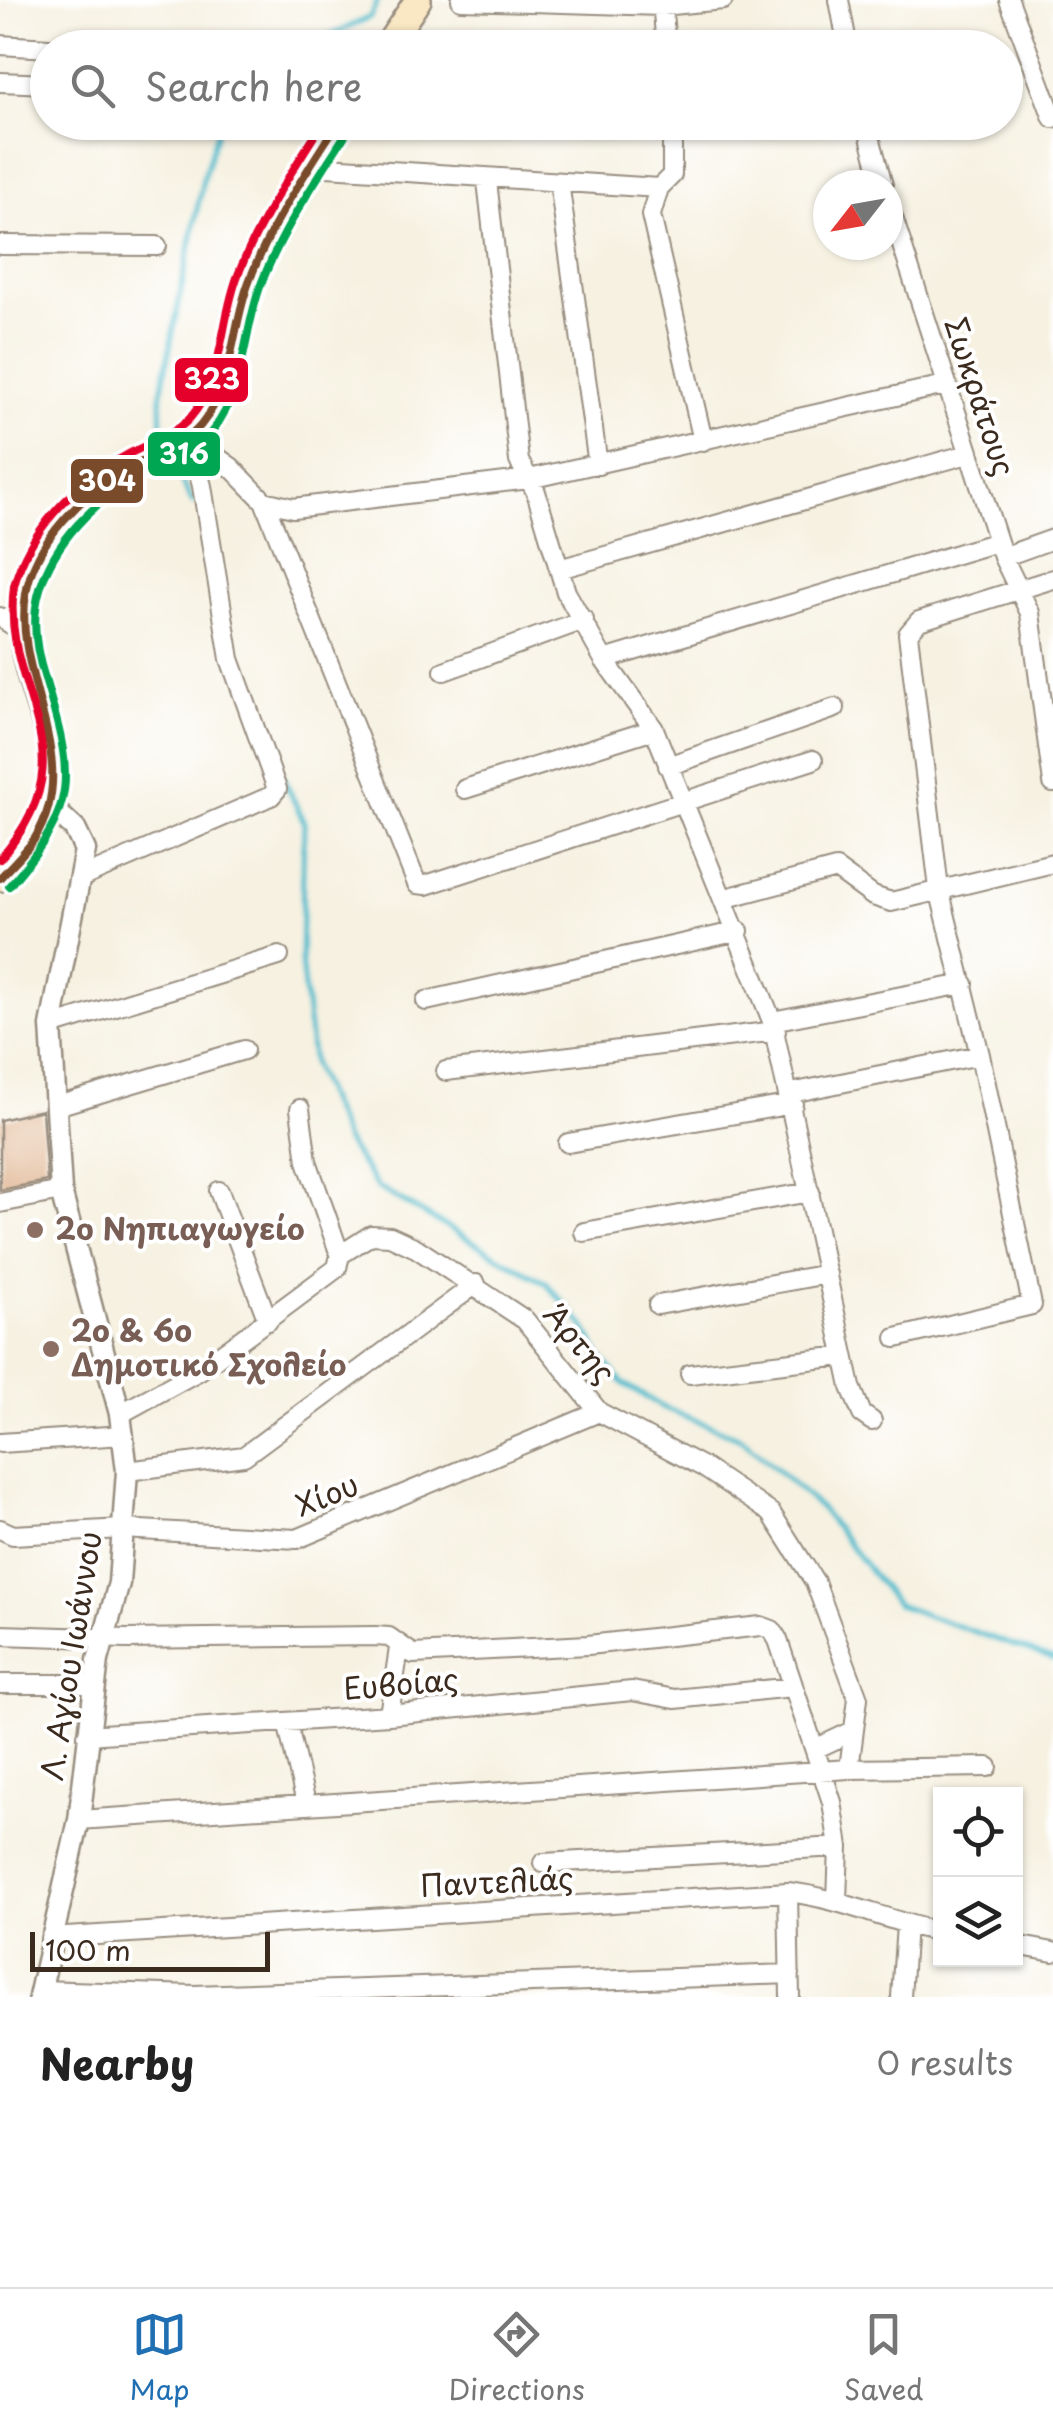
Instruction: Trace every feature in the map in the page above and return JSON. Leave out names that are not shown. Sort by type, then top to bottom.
[{"type":"main road","points":[[398,30],[418,0]]},
{"type":"main road","points":[[0,878],[35,840],[54,779],[50,741],[10,624],[30,580],[67,517],[96,489],[182,441],[212,410],[250,280],[327,140]]},
{"type":"street","points":[[461,0],[723,0]]},
{"type":"street","points":[[839,0],[845,30]]},
{"type":"street","points":[[1009,0],[1020,30]]},
{"type":"street","points":[[662,3],[664,30]]},
{"type":"street","points":[[1023,38],[1053,118]]},
{"type":"street","points":[[0,45],[30,47]]},
{"type":"street","points":[[0,82],[30,83]]},
{"type":"street","points":[[672,140],[672,175],[659,188],[651,214],[703,441]]},
{"type":"street","points":[[871,140],[880,170]]},
{"type":"street","points":[[311,166],[487,181],[659,188]]},
{"type":"street","points":[[487,181],[519,461],[559,569],[604,660],[654,730],[726,898],[774,1026],[843,1356],[856,1402],[872,1422]]},
{"type":"street","points":[[559,182],[598,465]]},
{"type":"street","points":[[0,245],[157,246]]},
{"type":"street","name":"Σωκράτους","points":[[903,250],[1000,550],[1030,613],[1053,784]]},
{"type":"street","points":[[264,501],[308,507],[529,480],[945,385]]},
{"type":"street","points":[[182,441],[231,467],[264,501],[417,884],[426,885],[813,760]]},
{"type":"street","points":[[84,878],[271,796],[277,789],[230,660],[202,486],[182,441]]},
{"type":"street","points":[[559,569],[968,454]]},
{"type":"street","points":[[604,660],[1000,550],[1053,539]]},
{"type":"street","points":[[896,1338],[1032,1304],[980,1055],[939,890],[908,634],[919,620],[1053,578]]},
{"type":"street","points":[[444,671],[584,620]]},
{"type":"street","points":[[668,766],[835,708]]},
{"type":"street","points":[[466,789],[654,730]]},
{"type":"street","name":"Λ. Αγίου Ιωάννου","points":[[40,1994],[79,1820],[94,1684],[119,1583],[127,1470],[122,1424],[61,1191],[52,1026],[84,878],[86,850],[80,835],[49,805]]},
{"type":"street","points":[[726,898],[836,869],[881,900],[891,902],[1053,864]]},
{"type":"street","points":[[426,1001],[739,931]]},
{"type":"street","points":[[52,1026],[280,956]]},
{"type":"street","points":[[446,1071],[774,1026],[964,984]]},
{"type":"street","points":[[57,1106],[244,1050]]},
{"type":"street","points":[[568,1143],[792,1099],[980,1055]]},
{"type":"street","points":[[300,1109],[307,1161],[340,1255]]},
{"type":"street","points":[[0,1203],[61,1191]]},
{"type":"street","points":[[219,1192],[268,1321]]},
{"type":"street","points":[[584,1232],[810,1192]]},
{"type":"street","name":"Άρτης","points":[[122,1424],[337,1268],[340,1255],[359,1240],[390,1236],[476,1284],[526,1320],[600,1412],[703,1467],[771,1513],[815,1582],[858,1698],[849,1768]]},
{"type":"street","points":[[658,1305],[827,1274]]},
{"type":"street","points":[[127,1470],[244,1456],[476,1284]]},
{"type":"street","points":[[690,1374],[843,1356]]},
{"type":"street","name":"Χίου","points":[[0,1529],[13,1535],[123,1529],[297,1539],[600,1412]]},
{"type":"street","points":[[0,1442],[122,1424]]},
{"type":"street","points":[[0,1635],[126,1639],[375,1636],[389,1637],[399,1648],[413,1654],[588,1645],[761,1626],[772,1630],[778,1640],[817,1748],[839,1847],[837,1900]]},
{"type":"street","points":[[389,1715],[399,1648]]},
{"type":"street","points":[[0,1684],[94,1684]]},
{"type":"street","name":"Ευβοίας","points":[[87,1735],[389,1715],[632,1691],[675,1699],[719,1698],[793,1687]]},
{"type":"street","points":[[286,1722],[306,1803]]},
{"type":"street","points":[[817,1748],[851,1732]]},
{"type":"street","points":[[79,1820],[820,1773],[849,1768],[988,1767]]},
{"type":"street","points":[[543,1864],[839,1847]]},
{"type":"street","points":[[788,1892],[790,1997]]},
{"type":"street","name":"Παντελιάς","points":[[50,1938],[788,1892],[837,1900],[906,1926],[933,1931]]},
{"type":"street","points":[[901,1997],[906,1926]]},
{"type":"street","points":[[1023,1946],[1053,1952]]},
{"type":"street","points":[[40,1994],[194,1995],[790,1974]]},
{"type":"building","points":[[42,1110],[47,1181],[0,1190],[0,1120]]},
{"type":"waterway","points":[[342,30],[370,17],[378,0]]},
{"type":"waterway","points":[[162,442],[161,393],[203,179],[215,140]]},
{"type":"waterway","points":[[168,457],[193,502]]},
{"type":"waterway","points":[[279,769],[304,822],[301,961],[313,1065],[345,1140],[377,1187],[547,1284],[584,1326],[600,1356],[623,1383],[662,1407],[743,1439],[821,1509],[897,1605],[1053,1659]]},
{"type":"transit line","name":"323","points":[[0,859],[27,820],[40,786],[42,754],[37,723],[13,625],[14,586],[21,566],[42,528],[72,494],[107,467],[176,430],[201,403],[215,368],[232,293],[246,255],[312,140]]},
{"type":"transit line","name":"304","points":[[0,878],[35,838],[48,808],[52,778],[50,748],[24,625],[26,594],[39,555],[64,520],[95,490],[177,445],[201,425],[220,392],[243,300],[267,240],[327,140]]},
{"type":"transit line","name":"316","points":[[9,886],[48,834],[64,789],[61,741],[36,634],[37,600],[46,572],[66,539],[91,511],[121,487],[205,439],[224,414],[242,361],[254,305],[269,266],[300,206],[342,140]]},
{"type":"place","name":"2ο Νηπιαγωγείο","points":[[35,1230]]},
{"type":"place","name":"2ο & 6ο Δημοτικό Σχολείο","points":[[51,1349]]}]
